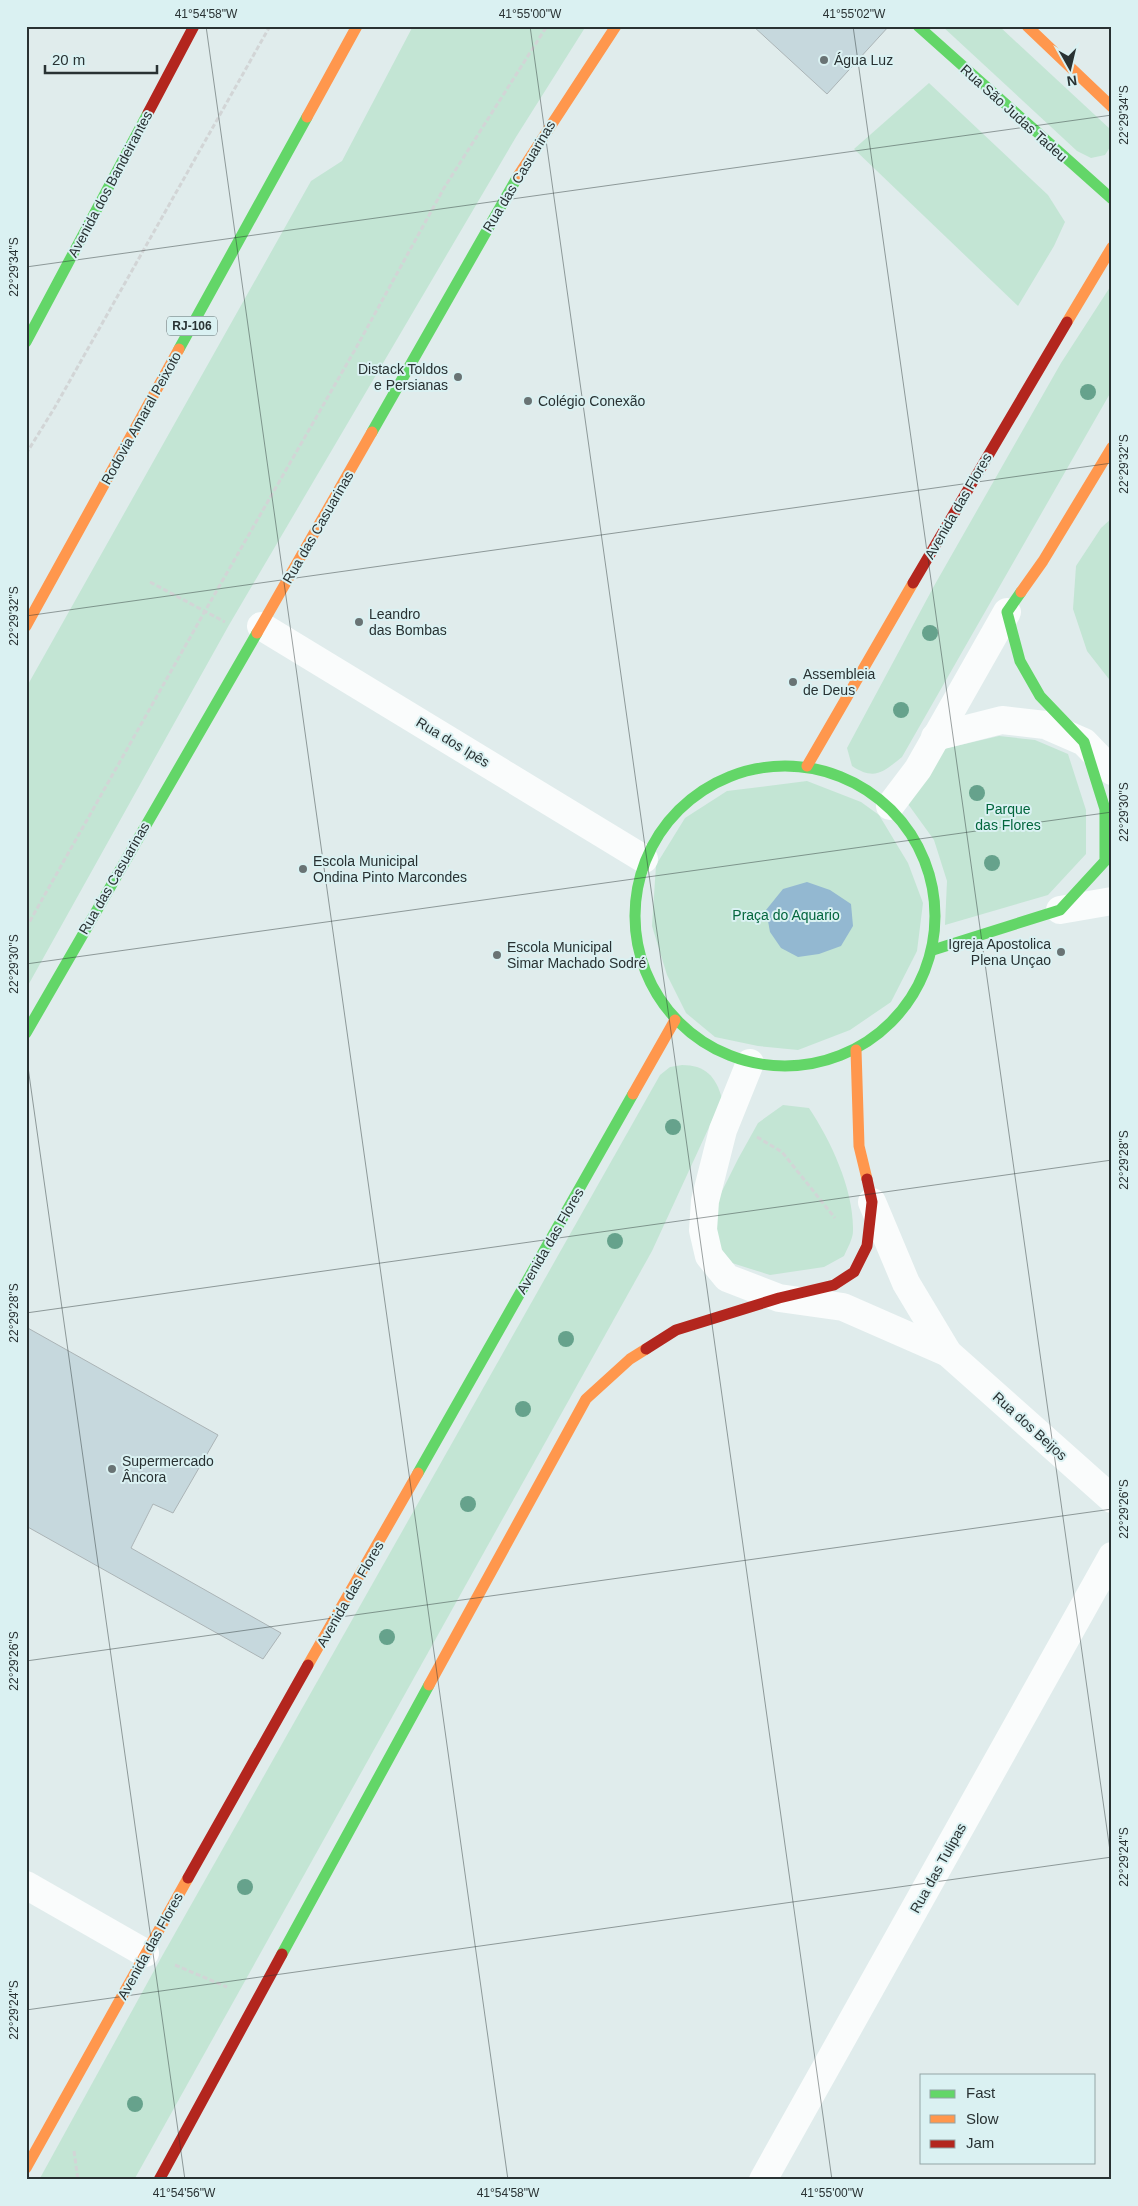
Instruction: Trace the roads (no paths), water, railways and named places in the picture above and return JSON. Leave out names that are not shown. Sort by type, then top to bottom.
[{"type":"main road","name":"Avenida dos Bandeirantes","points":[[26,342],[194,26]]},
{"type":"main road","name":"Rodovia Amaral Peixoto","points":[[26,626],[357,26]]},
{"type":"main road","name":"Rua das Casuarinas","points":[[26,1032],[261,626],[524,163],[616,26]]},
{"type":"main road","name":"Rua São Judas Tadeu","points":[[918,26],[1112,199]]},
{"type":"main road","points":[[1027,26],[1112,106]]},
{"type":"main road","name":"Avenida das Flores","points":[[807,766],[982,464],[1112,247]]},
{"type":"main road","points":[[933,950],[1060,910],[1105,861],[1106,809],[1084,742],[1040,696],[1020,661],[1007,612],[1043,561],[1112,447]]},
{"type":"main road","points":[[807,766],[852,779],[890,806],[921,848],[936,898],[933,950],[905,1008],[856,1050],[804,1066],[750,1062],[710,1047],[675,1020],[644,972],[633,916],[644,859],[682,804],[740,771],[807,766]]},
{"type":"main road","name":"Avenida das Flores","points":[[26,2168],[145,1953],[675,1020]]},
{"type":"main road","points":[[159,2180],[586,1399],[630,1359],[676,1330],[779,1298],[834,1285],[854,1272],[867,1246],[872,1202],[858,1146],[856,1050]]},
{"type":"street","points":[[890,806],[918,769],[1007,612]]},
{"type":"street","name":"Rua dos Ipês","points":[[261,626],[644,859]]},
{"type":"street","points":[[935,737],[1002,720],[1045,725],[1084,742],[1112,771]]},
{"type":"street","points":[[1060,910],[1112,901]]},
{"type":"street","points":[[750,1062],[723,1130],[705,1201],[703,1230],[709,1256],[727,1278],[779,1298]]},
{"type":"street","name":"Rua dos Beijos","points":[[872,1202],[906,1283],[948,1353],[1112,1499]]},
{"type":"street","name":"Rua dos Beijos","points":[[779,1298],[843,1307],[948,1353]]},
{"type":"street","name":"Rua das Tulipas","points":[[763,2180],[1112,1556]]},
{"type":"street","points":[[26,1885],[145,1953]]},
{"type":"water","points":[[807,882],[830,890],[851,904],[853,926],[841,946],[819,954],[798,957],[781,948],[770,932],[766,910],[783,889]]},
{"type":"place","name":"Água Luz","points":[[824,60]]},
{"type":"place","name":"Distack Toldos e Persianas","points":[[458,377]]},
{"type":"place","name":"Colégio Conexão","points":[[528,401]]},
{"type":"place","name":"Leandro das Bombas","points":[[359,622]]},
{"type":"place","name":"Assembleia de Deus","points":[[793,682]]},
{"type":"place","name":"Escola Municipal Ondina Pinto Marcondes","points":[[303,869]]},
{"type":"place","name":"Igreja Apostolica Plena Unçao","points":[[1061,952]]},
{"type":"place","name":"Escola Municipal Simar Machado Sodré","points":[[497,955]]},
{"type":"place","name":"Supermercado Âncora","points":[[112,1469]]},
{"type":"park label","name":"Parque das Flores","points":[[1008,818]]},
{"type":"park label","name":"Praça do Aquario","points":[[786,915]]}]
